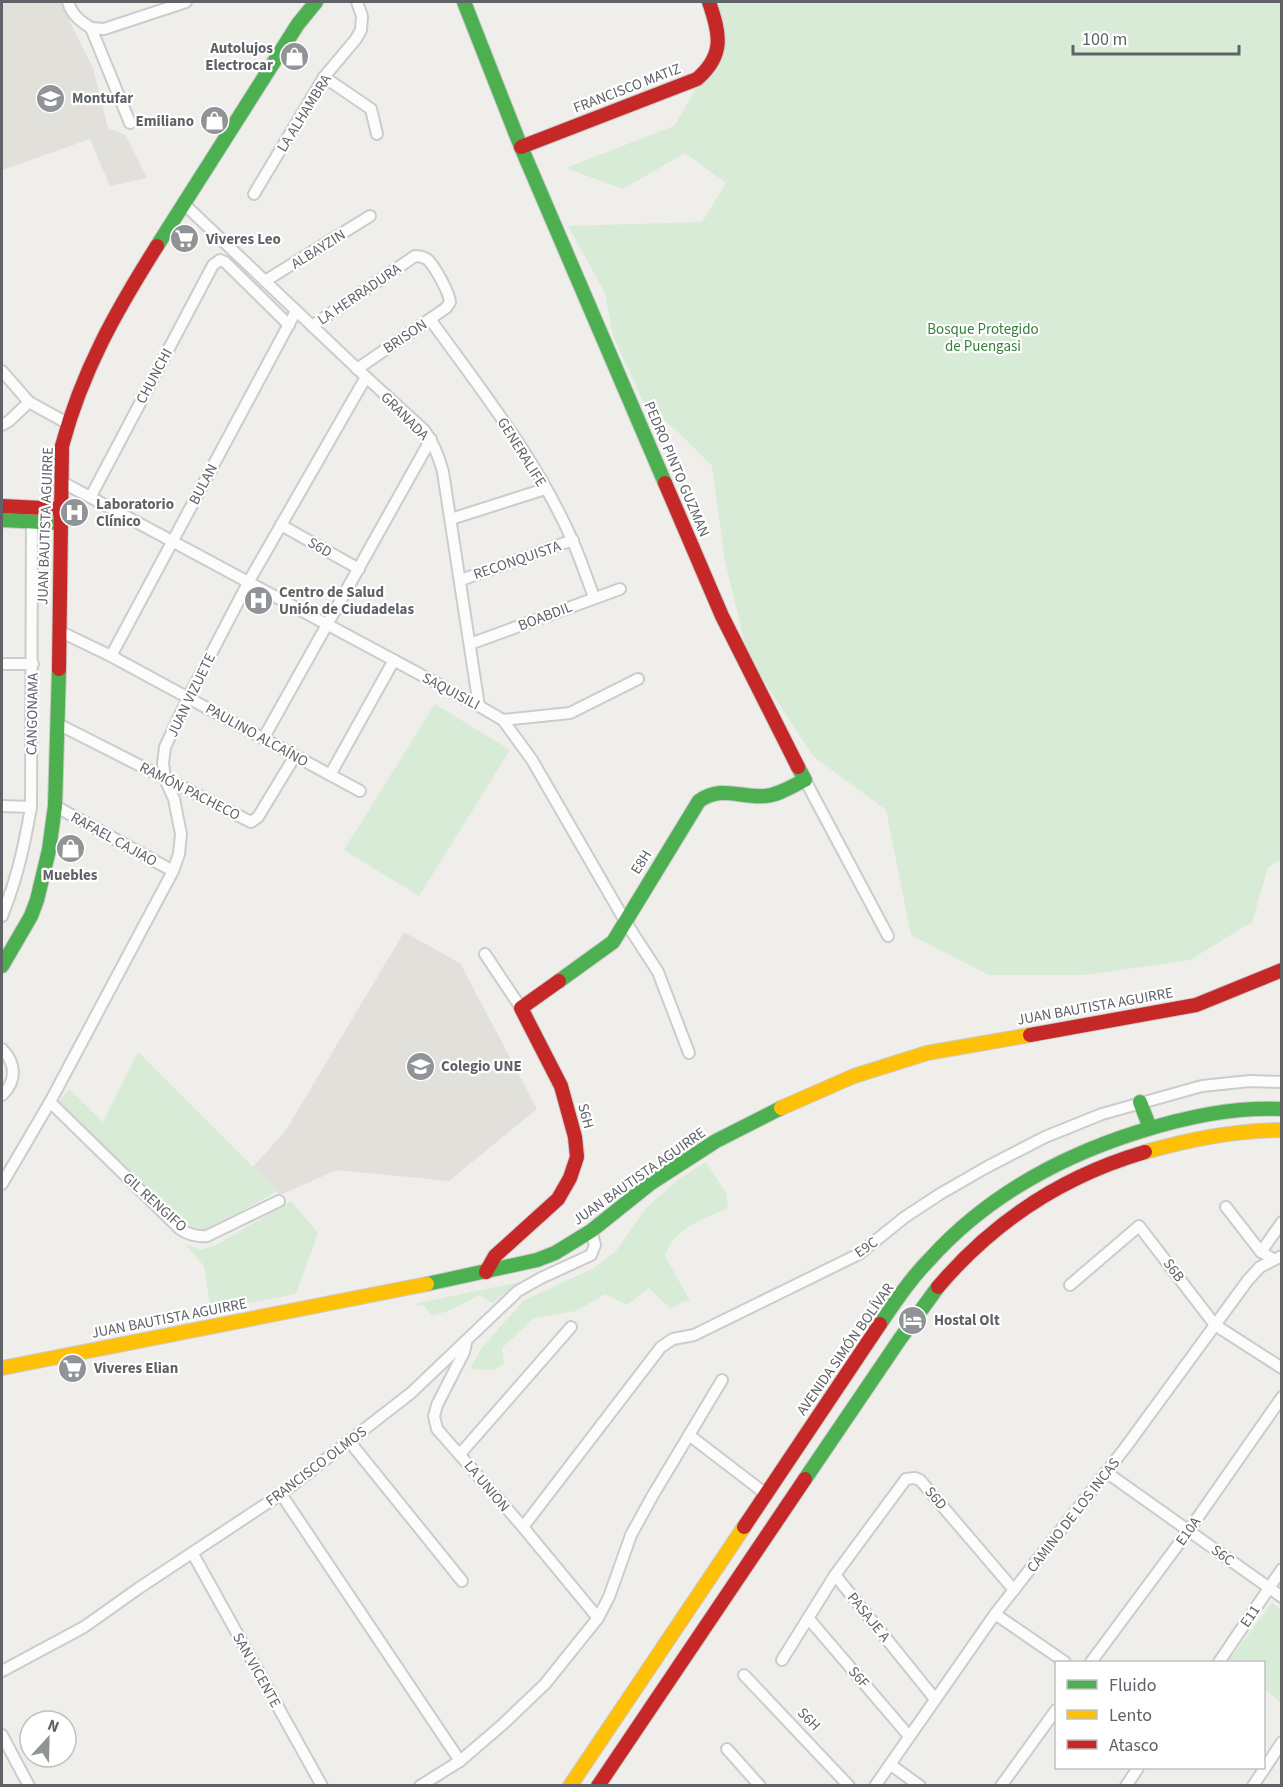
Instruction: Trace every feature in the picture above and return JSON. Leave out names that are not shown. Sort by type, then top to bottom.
[{"type":"main road","name":"JUAN BAUTISTA AGUIRRE","points":[[2,966],[38,900],[49,850],[55,806],[63,446],[67,423],[87,367],[134,283],[298,24],[316,2]]},
{"type":"main road","name":"PEDRO PINTO GUZMAN","points":[[464,2],[521,147],[722,616],[805,780]]},
{"type":"main road","name":"FRANCISCO MATIZ","points":[[521,147],[703,75],[715,60],[719,44],[710,2]]},
{"type":"main road","points":[[2,506],[32,514],[61,516]]},
{"type":"main road","points":[[2,520],[32,514]]},
{"type":"main road","name":"E8H","points":[[521,1008],[613,942],[706,793],[716,791],[755,797],[769,796],[805,780]]},
{"type":"main road","name":"JUAN BAUTISTA AGUIRRE","points":[[2,1368],[486,1272],[546,1256],[591,1231],[651,1183],[716,1141],[787,1105],[854,1076],[927,1053],[1196,1005],[1281,970]]},
{"type":"main road","name":"S6H","points":[[486,1272],[495,1256],[558,1198],[570,1178],[577,1157],[575,1137],[561,1086],[521,1008]]},
{"type":"main road","points":[[1140,1102],[1150,1128]]},
{"type":"main road","name":"AVENIDA SIMÓN BOLÍVAR","points":[[570,1785],[888,1312],[928,1260],[951,1237],[990,1205],[1031,1178],[1092,1147],[1191,1116],[1233,1110],[1281,1109]]},
{"type":"main road","points":[[598,1785],[900,1339],[965,1258],[993,1232],[1046,1194],[1105,1165],[1193,1139],[1233,1131],[1281,1130]]},
{"type":"street","points":[[68,2],[70,10],[79,21],[91,28],[104,29],[186,2]]},
{"type":"street","name":"LA ALHAMBRA","points":[[255,194],[324,77],[362,30],[362,16],[357,2]]},
{"type":"street","points":[[91,28],[130,123]]},
{"type":"street","points":[[324,77],[371,109],[377,134]]},
{"type":"street","name":"GRANADA","points":[[184,204],[431,439],[443,472],[479,706]]},
{"type":"street","name":"ALBAYZIN","points":[[265,281],[370,216]]},
{"type":"street","name":"LA HERRADURA","points":[[312,326],[415,256],[422,256],[429,261],[449,295],[450,302]]},
{"type":"street","name":"CHUNCHI","points":[[91,496],[213,265],[220,260],[225,262],[289,325]]},
{"type":"street","name":"BRISON","points":[[357,369],[446,308],[450,302]]},
{"type":"street","name":"BULAN","points":[[111,656],[296,311]]},
{"type":"street","name":"GENERALIFE","points":[[430,319],[516,440],[545,489],[573,540],[594,597]]},
{"type":"street","points":[[2,371],[29,402],[67,423]]},
{"type":"street","name":"JUAN VIZUETE","points":[[2,1184],[50,1102],[173,871],[179,854],[181,834],[174,800],[165,779],[163,763],[165,747],[249,581],[366,377]]},
{"type":"street","points":[[2,424],[9,421],[29,402]]},
{"type":"street","points":[[263,739],[431,439]]},
{"type":"street","name":"SAQUISILI","points":[[62,482],[503,720],[532,760],[625,921],[658,972],[689,1053]]},
{"type":"street","points":[[451,519],[545,489]]},
{"type":"street","name":"CANGONAMA","points":[[2,916],[24,849],[31,807],[32,514]]},
{"type":"street","name":"S6D","points":[[281,525],[359,569]]},
{"type":"street","name":"RECONQUISTA","points":[[460,580],[573,540]]},
{"type":"street","name":"BOABDIL","points":[[470,644],[620,589]]},
{"type":"street","name":"PAULINO ALCAÍNO","points":[[58,631],[111,656],[360,791]]},
{"type":"street","points":[[330,775],[394,660]]},
{"type":"street","points":[[2,664],[33,664]]},
{"type":"street","points":[[503,720],[570,712],[638,680]]},
{"type":"street","name":"RAMÓN PACHECO","points":[[58,724],[251,822],[258,818],[295,756]]},
{"type":"street","name":"PEDRO PINTO GUZMAN","points":[[805,780],[888,936]]},
{"type":"street","name":"RAFAEL CAJIAO","points":[[55,806],[173,871]]},
{"type":"street","points":[[2,807],[31,807]]},
{"type":"street","name":"S6H","points":[[485,954],[521,1008]]},
{"type":"street","points":[[2,1049],[10,1059],[13,1071],[11,1083],[2,1095]]},
{"type":"street","name":"E9C","points":[[523,1527],[661,1347],[674,1339],[694,1335],[859,1254],[905,1217],[940,1194],[987,1167],[1073,1125],[1140,1102],[1202,1086],[1250,1081],[1281,1082]]},
{"type":"street","name":"GIL RENGIFO","points":[[50,1102],[180,1229],[187,1233],[207,1236],[279,1201]]},
{"type":"street","points":[[1226,1207],[1261,1252],[1277,1258]]},
{"type":"street","points":[[1261,1252],[1281,1222]]},
{"type":"street","name":"S6B","points":[[1070,1284],[1139,1226],[1142,1227],[1215,1325],[1281,1368]]},
{"type":"street","name":"FRANCISCO OLMOS","points":[[2,1671],[84,1628],[139,1588],[281,1494],[411,1393],[518,1291],[591,1255],[595,1245],[591,1231]]},
{"type":"street","name":"CAMINO DE LOS INCAS","points":[[875,1785],[995,1614],[1106,1472],[1248,1280],[1260,1267],[1277,1258]]},
{"type":"street","points":[[460,1454],[571,1327]]},
{"type":"street","name":"LA UNION","points":[[468,1340],[437,1405],[434,1416],[437,1429],[523,1527],[598,1618]]},
{"type":"street","points":[[420,1785],[460,1761],[502,1725],[544,1684],[598,1618],[609,1597],[631,1535],[722,1380]]},
{"type":"street","name":"E10A","points":[[1092,1661],[1189,1530],[1281,1397]]},
{"type":"street","points":[[689,1435],[766,1494]]},
{"type":"street","points":[[349,1441],[462,1581]]},
{"type":"street","name":"S6C","points":[[1106,1472],[1281,1597]]},
{"type":"street","name":"S6D","points":[[835,1575],[906,1479],[915,1478],[920,1480],[1014,1590]]},
{"type":"street","points":[[281,1494],[460,1761]]},
{"type":"street","name":"SAN VICENTE","points":[[193,1554],[322,1785]]},
{"type":"street","name":"E11","points":[[1220,1661],[1281,1569]]},
{"type":"street","name":"PASAJE A","points":[[782,1660],[835,1575],[934,1699]]},
{"type":"street","points":[[995,1614],[1064,1661]]},
{"type":"street","name":"S6F","points":[[808,1618],[909,1736]]},
{"type":"street","name":"S6H","points":[[744,1675],[849,1785]]},
{"type":"street","points":[[1001,1785],[1055,1711]]},
{"type":"street","points":[[2,1735],[28,1785]]},
{"type":"street","points":[[1265,1767],[1281,1742]]},
{"type":"street","points":[[727,1749],[760,1785]]},
{"type":"street","points":[[891,1765],[920,1785]]},
{"type":"street","points":[[1126,1785],[1137,1769]]},
{"type":"street","points":[[1253,1785],[1263,1769]]},
{"type":"shaded area","name":"Montufar","points":[[2,2],[60,2],[93,68],[108,128],[125,135],[147,178],[110,186],[90,139],[2,170]]},
{"type":"shaded area","name":"Colegio UNE","points":[[404,932],[460,963],[537,1109],[449,1181],[337,1170],[280,1195],[252,1168],[286,1130]]},
{"type":"green space","name":"Bosque Protegido de Puengasi","points":[[711,2],[1281,2],[1282,859],[1268,867],[1252,922],[1190,960],[1084,975],[989,975],[911,935],[886,810],[813,756],[748,657],[725,561],[712,466],[644,403],[613,336],[605,293],[568,226],[702,222],[726,183],[685,153],[623,189],[566,168],[674,126],[717,53]]},
{"type":"green space","points":[[435,704],[510,750],[419,896],[344,850]]},
{"type":"green space","points":[[138,1052],[277,1191],[207,1231],[195,1231],[183,1226],[58,1103],[69,1089],[103,1122]]},
{"type":"green space","points":[[706,1162],[726,1193],[728,1208],[682,1231],[675,1238],[665,1256],[690,1301],[682,1302],[670,1309],[649,1288],[627,1305],[605,1294],[576,1311],[534,1318],[502,1348],[504,1364],[494,1370],[470,1369],[481,1349],[523,1301],[594,1268],[616,1251],[646,1208],[679,1179]]},
{"type":"green space","points":[[291,1201],[318,1233],[296,1294],[211,1310],[204,1266],[185,1244],[201,1250],[216,1245]]},
{"type":"green space","points":[[520,1282],[492,1303],[480,1295],[450,1310],[432,1315],[424,1306],[413,1304]]},
{"type":"green space","points":[[1272,1603],[1281,1610],[1281,1703],[1265,1690],[1265,1661],[1229,1660]]},
{"type":"traffic: fast","points":[[157,246],[298,24],[316,2]]},
{"type":"traffic: fast","points":[[464,2],[521,147],[665,483]]},
{"type":"traffic: fast","points":[[2,520],[61,523]]},
{"type":"traffic: fast","points":[[2,966],[31,916],[49,850],[55,806],[59,669]]},
{"type":"traffic: fast","points":[[559,981],[613,942],[699,801],[707,796],[723,793],[756,796],[775,794],[805,780],[798,767]]},
{"type":"traffic: fast","points":[[1140,1102],[1150,1128]]},
{"type":"traffic: fast","points":[[427,1284],[537,1260],[555,1253],[591,1231],[651,1183],[716,1141],[781,1108]]},
{"type":"traffic: fast","points":[[880,1324],[916,1274],[952,1237],[1000,1198],[1052,1167],[1109,1142],[1174,1122],[1227,1111],[1282,1109]]},
{"type":"traffic: fast","points":[[805,1479],[938,1287]]},
{"type":"traffic: slow","points":[[781,1108],[854,1076],[927,1053],[1030,1035]]},
{"type":"traffic: slow","points":[[1145,1152],[1212,1136],[1282,1130]]},
{"type":"traffic: slow","points":[[2,1368],[427,1284]]},
{"type":"traffic: slow","points":[[570,1786],[744,1527]]},
{"type":"traffic: jam","points":[[521,147],[697,79],[712,61],[718,44],[716,24],[709,2]]},
{"type":"traffic: jam","points":[[59,669],[62,446],[90,367],[114,318],[157,246]]},
{"type":"traffic: jam","points":[[665,483],[722,616],[798,767]]},
{"type":"traffic: jam","points":[[2,506],[61,509]]},
{"type":"traffic: jam","points":[[1030,1035],[1196,1005],[1282,970]]},
{"type":"traffic: jam","points":[[486,1272],[495,1256],[558,1199],[570,1178],[577,1157],[575,1137],[561,1086],[521,1008],[559,981]]},
{"type":"traffic: jam","points":[[938,1287],[982,1242],[1031,1204],[1086,1174],[1145,1152]]},
{"type":"traffic: jam","points":[[744,1527],[880,1324]]},
{"type":"traffic: jam","points":[[598,1786],[805,1479]]},
{"type":"place","name":"Autolujos Electrocar","points":[[294,57]]},
{"type":"place","name":"Montufar","points":[[51,98]]},
{"type":"place","name":"Emiliano","points":[[215,121]]},
{"type":"place","name":"Viveres Leo","points":[[185,239]]},
{"type":"place","name":"Laboratorio Clínico","points":[[75,513]]},
{"type":"place","name":"Centro de Salud Unión de Ciudadelas","points":[[258,601]]},
{"type":"place","name":"Muebles","points":[[70,848]]},
{"type":"place","name":"Colegio UNE","points":[[420,1066]]},
{"type":"place","name":"Hostal Olt","points":[[913,1320]]},
{"type":"place","name":"Viveres Elian","points":[[73,1368]]}]
